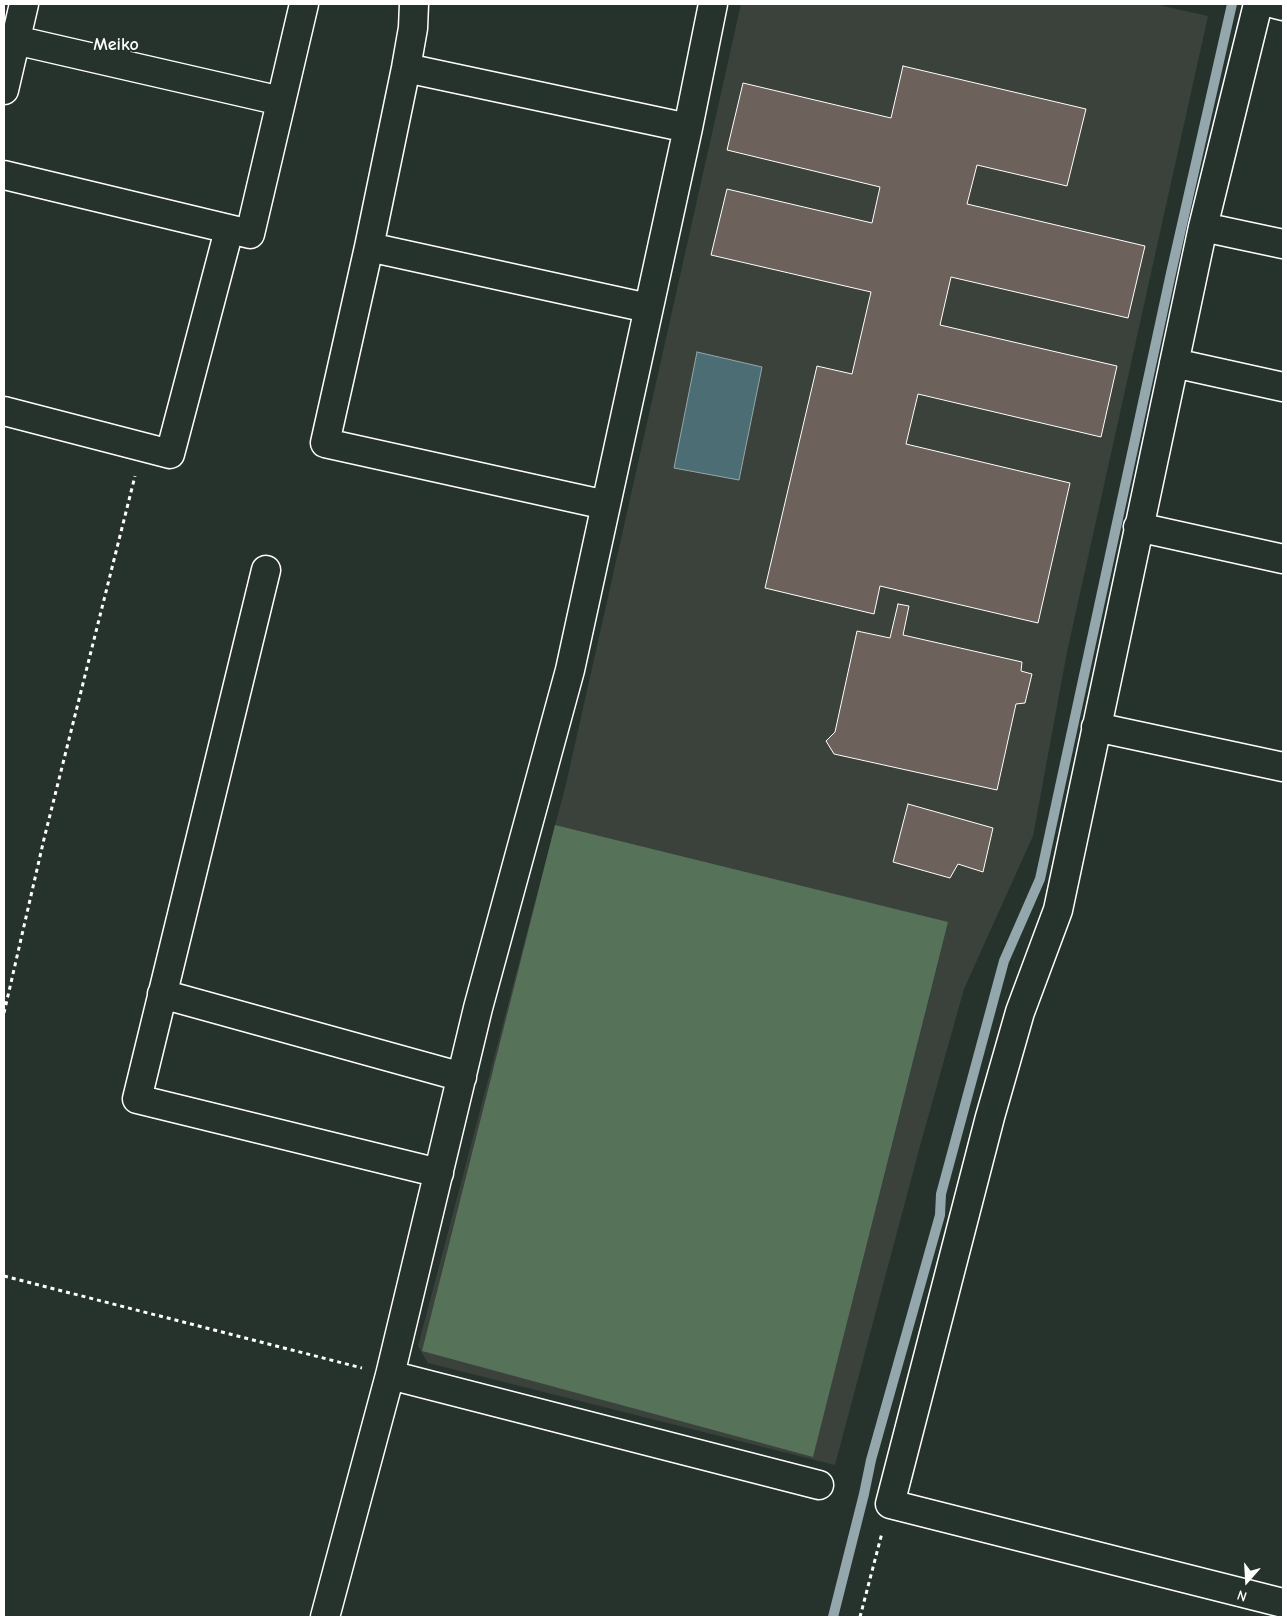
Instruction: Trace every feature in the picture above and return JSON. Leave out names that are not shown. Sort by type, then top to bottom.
[{"type":"street","points":[[4,90],[24,4]]},
{"type":"street","points":[[4,175],[250,234],[304,4]]},
{"type":"street","points":[[414,4],[414,28],[406,68],[326,443],[606,505]]},
{"type":"street","points":[[325,1617],[390,1375],[481,999],[570,670],[688,128],[713,4]]},
{"type":"street","points":[[1258,4],[1203,227],[1058,910],[1020,1012],[990,1117],[890,1504],[1283,1603]]},
{"type":"street","points":[[1275,4],[1283,6]]},
{"type":"street","points":[[15,40],[281,101]]},
{"type":"street","points":[[406,68],[688,128]]},
{"type":"street","points":[[1203,227],[1283,244]]},
{"type":"street","points":[[4,411],[170,454],[229,230]]},
{"type":"street","points":[[369,247],[648,308]]},
{"type":"street","points":[[1174,363],[1283,387]]},
{"type":"street","points":[[1138,527],[1283,559]]},
{"type":"street","points":[[266,570],[137,1100],[438,1173]]},
{"type":"street","points":[[1096,727],[1283,767]]},
{"type":"street","points":[[162,994],[462,1077]]},
{"type":"street","points":[[390,1375],[819,1485]]},
{"type":"path","points":[[4,1013],[48,820],[142,446]]},
{"type":"path","points":[[4,1276],[390,1375]]},
{"type":"path","points":[[860,1617],[890,1504]]},
{"type":"shaded area","points":[[741,4],[1154,4],[1208,16],[1067,652],[1033,836],[964,989],[835,1465],[428,1363],[418,1346],[566,784]]},
{"type":"green space","points":[[555,825],[948,922],[813,1457],[422,1351]]},
{"type":"water","points":[[697,352],[762,367],[739,480],[674,468]]},
{"type":"building","points":[[903,66],[1086,109],[1067,186],[977,165],[967,204],[1145,246],[1128,318],[951,277],[940,325],[1117,366],[1101,437],[918,394],[906,444],[1070,483],[1038,623],[880,586],[874,614],[765,588],[817,366],[852,374],[871,292],[711,255],[727,189],[872,223],[880,187],[727,150],[743,83],[891,118]]},
{"type":"building","points":[[898,604],[909,606],[903,635],[1022,662],[1021,671],[1032,674],[1025,703],[1016,704],[997,790],[834,754],[826,741],[835,732],[857,631],[890,638]]},
{"type":"building","points":[[908,804],[993,828],[983,872],[958,864],[950,878],[893,862]]},
{"type":"waterway","points":[[833,1617],[871,1460],[940,1215],[941,1194],[1004,961],[1040,879],[1171,273],[1232,4]]},
{"type":"district","name":"Meiko","points":[[116,45]]}]
